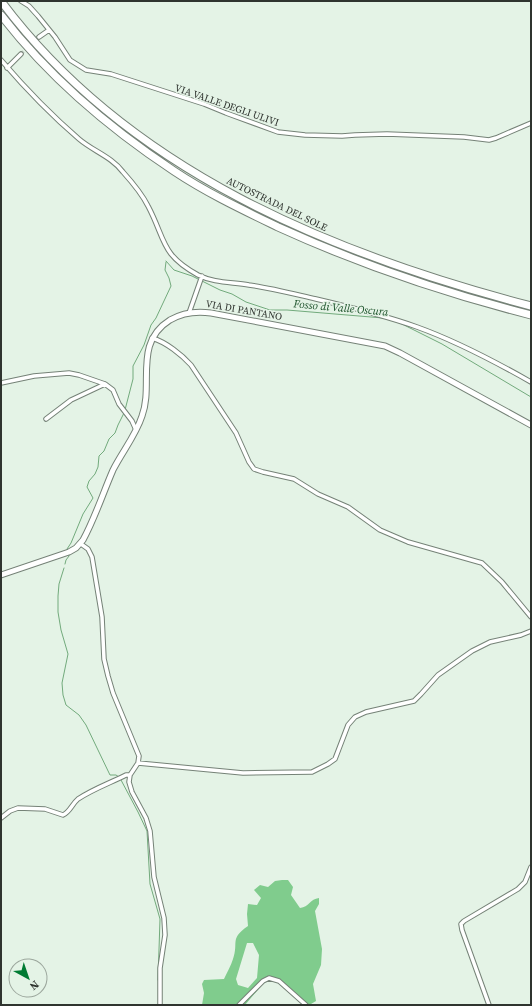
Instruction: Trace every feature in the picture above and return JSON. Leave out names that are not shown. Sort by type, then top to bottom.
[{"type":"highway","name":"AUTOSTRADA DEL SOLE","points":[[1,1],[40,48],[92,98],[134,133],[195,174],[244,201],[314,234],[401,267],[496,297],[531,306]]},
{"type":"highway","name":"AUTOSTRADA DEL SOLE","points":[[1,15],[33,54],[75,95],[129,140],[175,172],[233,205],[312,242],[398,275],[531,315]]},
{"type":"street","name":"VIA VALLE DEGLI ULIVI","points":[[21,1],[31,7],[70,60],[86,70],[117,76],[204,104],[270,129],[290,134],[341,136],[387,134],[403,136],[464,137],[489,140],[531,123]]},
{"type":"street","points":[[39,37],[49,30]]},
{"type":"street","points":[[7,68],[21,54]]},
{"type":"street","points":[[1,60],[29,91],[77,137],[122,170],[146,203],[164,245],[181,264],[202,276],[221,282],[250,285],[311,297],[391,318],[425,330],[487,357],[531,382]]},
{"type":"street","points":[[189,313],[202,276]]},
{"type":"street","name":"VIA DI PANTANO","points":[[81,544],[116,465],[142,417],[145,405],[147,358],[152,338],[166,322],[189,313],[211,312],[388,347],[531,425]]},
{"type":"street","points":[[152,338],[165,343],[185,359],[236,433],[249,462],[254,469],[294,479],[318,494],[347,506],[378,528],[408,542],[482,563],[502,582],[531,617]]},
{"type":"street","points":[[1,383],[34,376],[69,373],[105,384],[113,390],[136,430]]},
{"type":"street","points":[[46,419],[70,400],[105,384]]},
{"type":"street","points":[[1,575],[69,552],[81,544],[88,549],[92,557],[102,617],[104,659],[110,686],[138,754],[138,763],[130,775],[129,782],[131,790],[146,818],[150,830],[154,877],[164,918],[165,935],[160,968],[160,1005]]},
{"type":"street","points":[[138,763],[241,773],[312,772],[331,763],[335,759],[348,725],[355,717],[366,712],[412,702],[438,675],[468,653],[490,642],[531,631]]},
{"type":"street","points":[[1,818],[10,811],[18,808],[45,809],[63,815],[66,814],[74,803],[88,794],[126,775],[130,775]]},
{"type":"street","points":[[489,1005],[461,928],[461,924],[520,888],[525,882],[531,867]]},
{"type":"street","points":[[239,1005],[263,981],[269,978],[279,981],[306,1005]]},
{"type":"green space","points":[[288,880],[293,887],[291,895],[300,908],[319,898],[319,904],[315,911],[322,949],[321,965],[313,984],[316,1001],[311,1004],[307,1004],[281,981],[274,977],[268,978],[245,1005],[202,1005],[204,993],[202,984],[204,980],[224,979],[230,967],[235,953],[236,938],[242,930],[248,926],[248,904],[257,905],[261,898],[254,890],[260,885],[268,887],[275,881]],"holes":[[[247,943],[253,943],[259,955],[257,978],[248,988],[238,985],[236,979]]]},
{"type":"waterway","name":"Fosso di Valle Oscura","points":[[166,261],[174,270],[192,276],[246,302],[270,310],[287,310],[383,318]]},
{"type":"waterway","points":[[125,410],[133,379],[133,366],[144,345],[151,325],[156,318],[171,286],[165,270],[166,262]]},
{"type":"waterway","name":"Fosso di Valle Oscura","points":[[396,321],[442,344],[531,397]]},
{"type":"waterway","points":[[68,551],[67,549],[83,514],[93,498],[87,487],[98,467],[99,456],[104,451],[109,439],[115,433],[124,413]]},
{"type":"waterway","points":[[65,564],[69,554]]},
{"type":"waterway","points":[[64,568],[59,584],[58,596],[58,612],[61,630],[68,654],[62,683],[63,695],[66,705],[79,715],[86,725],[110,775],[116,775],[119,777]]},
{"type":"waterway","points":[[121,780],[147,831],[150,884],[160,919],[158,980]]},
{"type":"tunnel","points":[[21,54],[39,37]]}]
